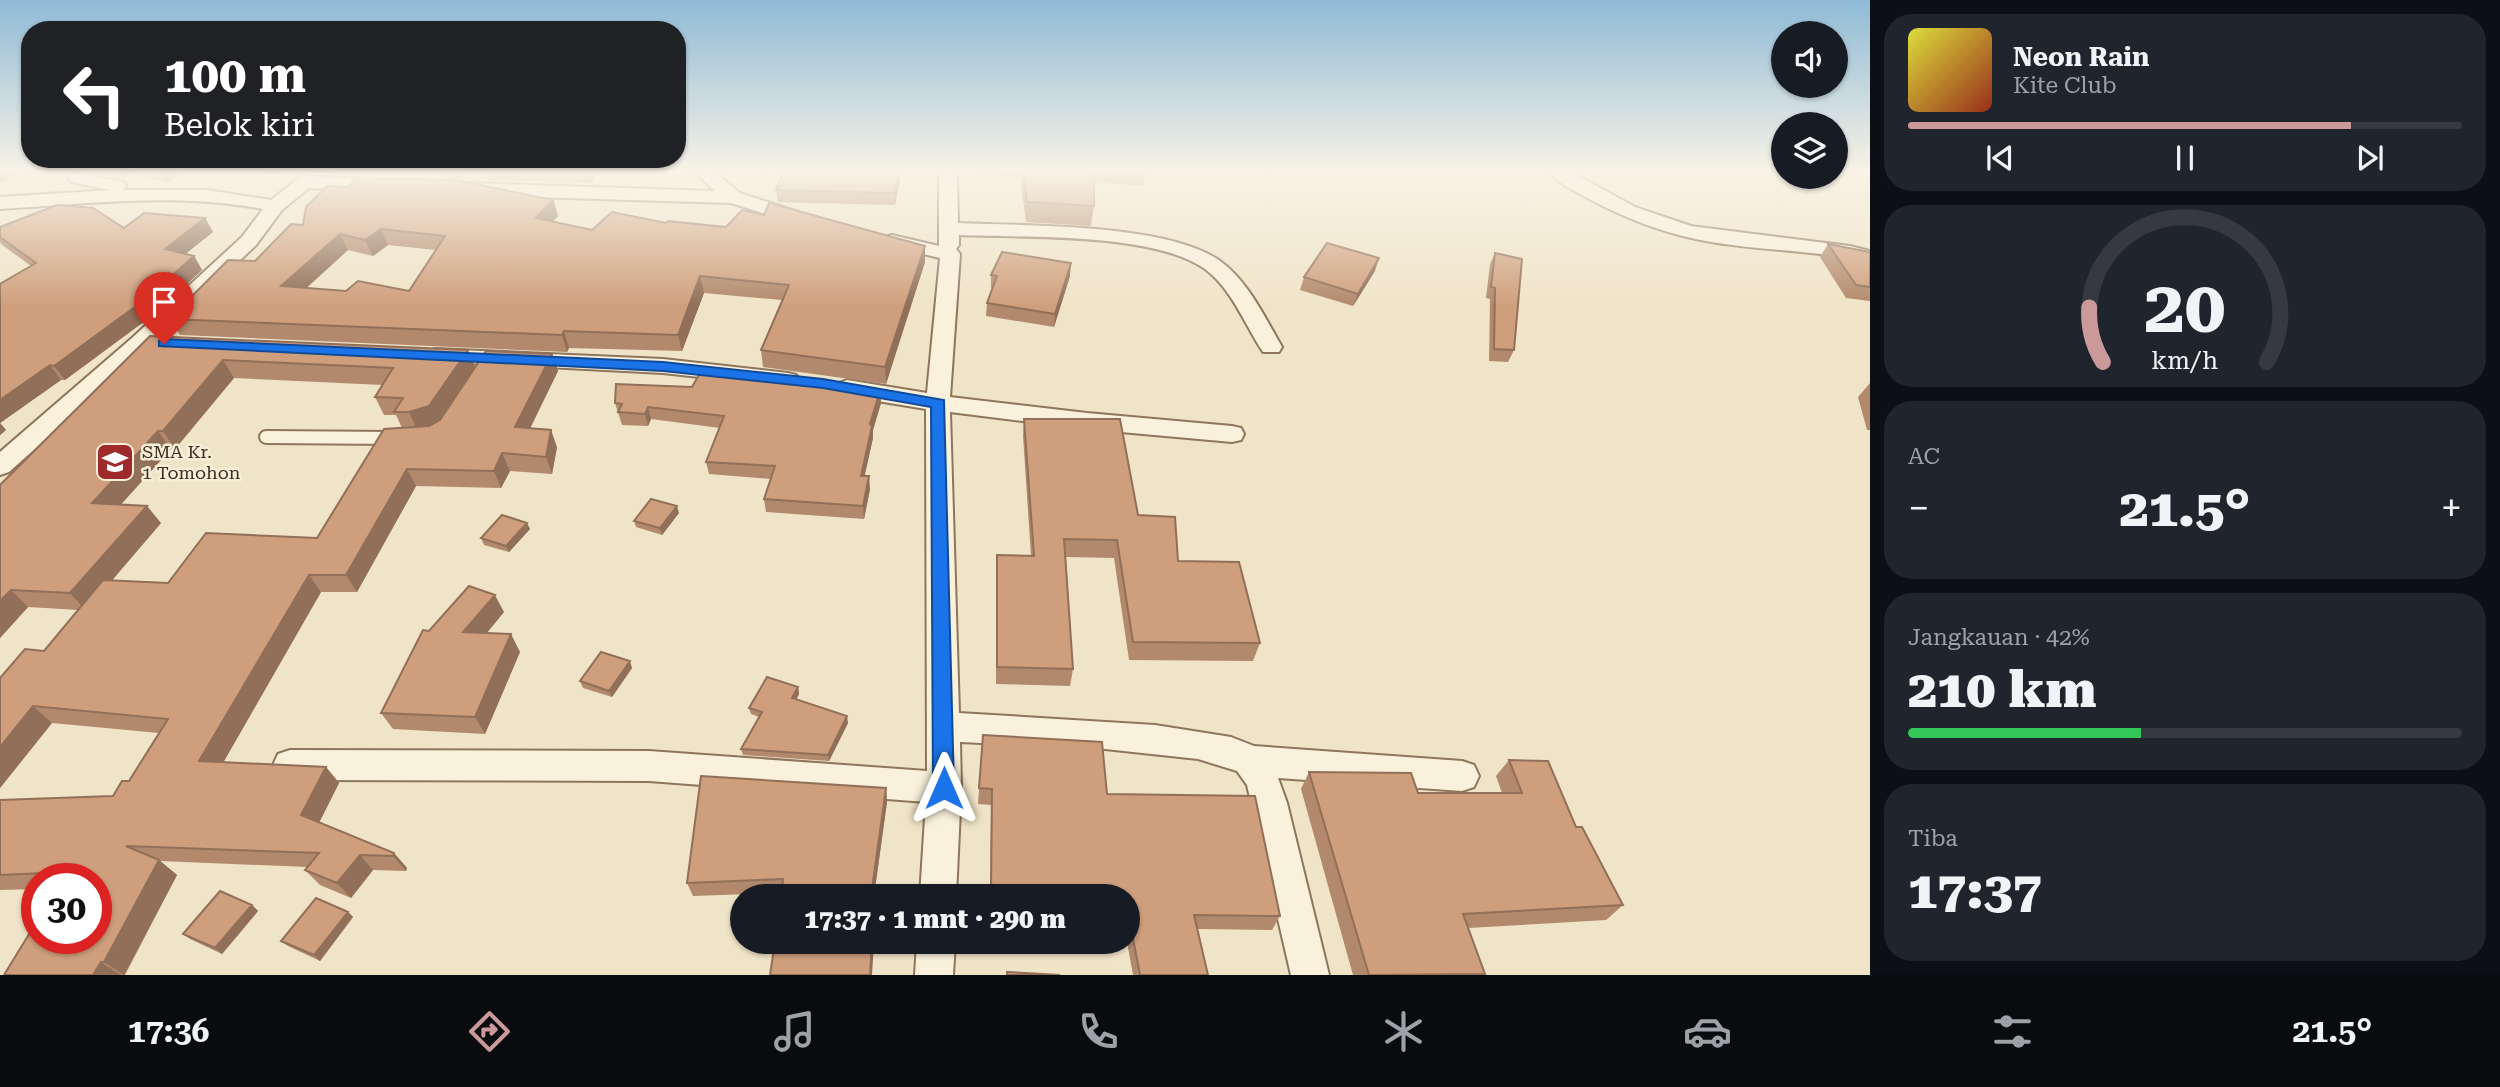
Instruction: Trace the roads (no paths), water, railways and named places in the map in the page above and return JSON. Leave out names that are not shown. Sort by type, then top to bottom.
[{"type":"street","points":[[0,466],[249,241],[268,216]]},
{"type":"street","points":[[793,216],[827,226]]},
{"type":"street","points":[[939,884],[944,788],[938,403],[950,254],[949,216]]},
{"type":"street","points":[[1642,216],[1663,225],[1708,236],[1870,257]]},
{"type":"street","points":[[949,229],[1119,239],[1182,248],[1199,256],[1226,279],[1271,347]]},
{"type":"street","points":[[868,235],[950,254]]},
{"type":"street","points":[[140,342],[166,344]]},
{"type":"street","points":[[412,354],[487,363],[663,366],[817,383],[938,403],[1105,424],[1232,434]]},
{"type":"street","points":[[943,727],[1182,741],[1237,751],[1250,761],[1267,792],[1278,849],[1310,975]]},
{"type":"street","points":[[1250,761],[1462,776]]},
{"type":"street","points":[[290,765],[649,766],[944,788]]},
{"type":"street","points":[[934,975],[935,954]]},
{"type":"lane","points":[[266,437],[404,438]]},
{"type":"place","name":"SMA Kr. 1 Tomohon","points":[[115,462]]}]
